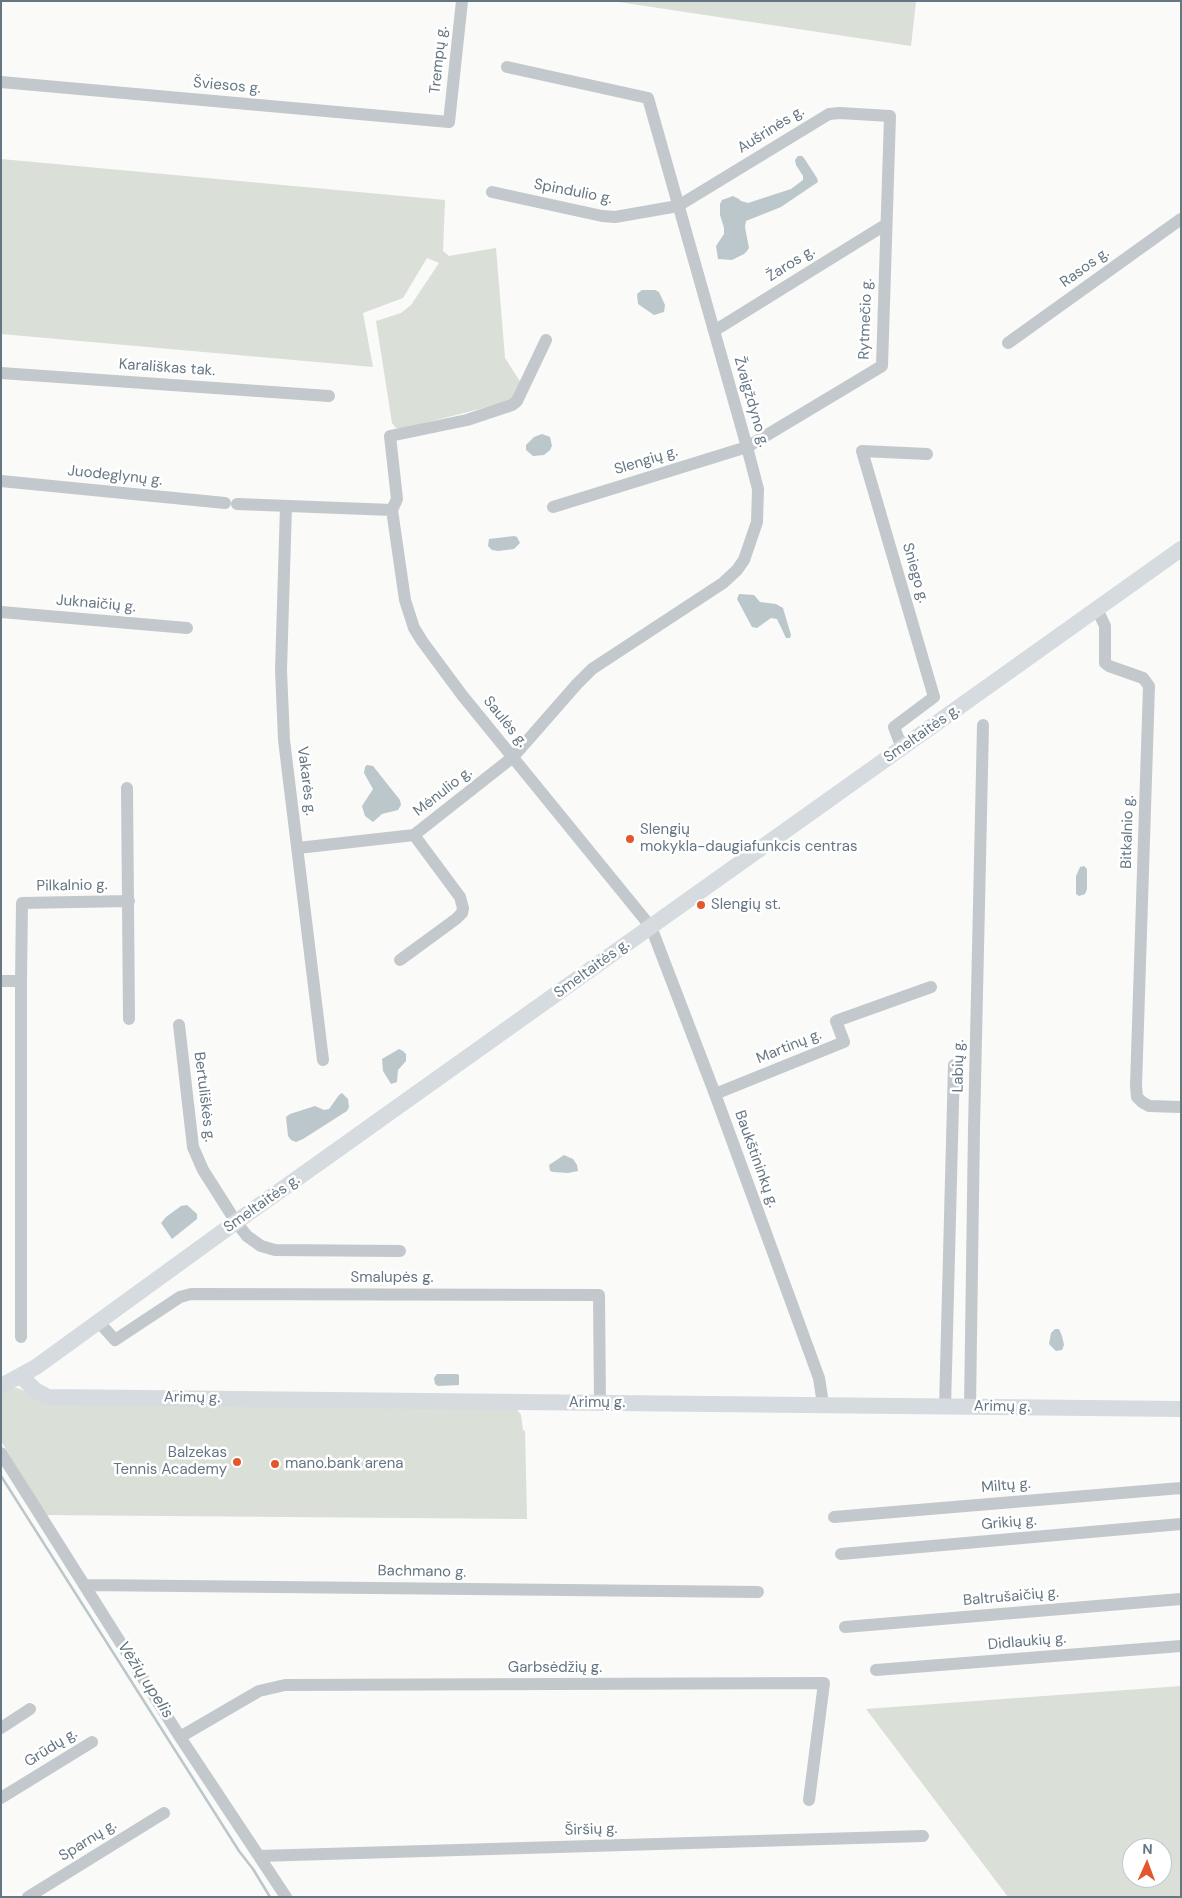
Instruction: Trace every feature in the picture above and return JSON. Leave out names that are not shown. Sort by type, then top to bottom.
[{"type":"main road","name":"Smeltaitės g.","points":[[1,1386],[21,1376],[1181,549]]},
{"type":"main road","name":"Arimų g.","points":[[21,1376],[35,1390],[48,1397],[1181,1409]]},
{"type":"street","name":"Trempų g.","points":[[449,122],[462,1]]},
{"type":"street","name":"Žvaigždyno g.","points":[[507,67],[648,98],[758,489],[758,522],[744,560],[737,570],[723,583],[592,669],[513,757]]},
{"type":"street","name":"Šviesos g.","points":[[1,82],[449,122]]},
{"type":"street","name":"Aušrinės g.","points":[[678,206],[829,114],[890,116]]},
{"type":"street","name":"Rytmečio g.","points":[[747,447],[882,366],[885,225],[890,116]]},
{"type":"street","name":"Spindulio g.","points":[[492,192],[602,216],[615,217],[678,206]]},
{"type":"street","name":"Rasos g.","points":[[1008,343],[1181,219]]},
{"type":"street","name":"Žaros g.","points":[[714,331],[885,225]]},
{"type":"street","name":"Saulės g.","points":[[546,340],[516,401],[512,405],[467,420],[390,436],[397,499],[392,510],[402,586],[414,628],[453,684],[651,927]]},
{"type":"street","name":"Karališkas tak.","points":[[1,373],[330,396]]},
{"type":"street","name":"Slengių g.","points":[[553,507],[747,447]]},
{"type":"street","name":"Sniego g.","points":[[902,748],[894,726],[934,697],[862,451],[927,454]]},
{"type":"street","name":"Juodeglynų g.","points":[[1,481],[231,503],[286,506]]},
{"type":"street","points":[[286,506],[392,510]]},
{"type":"street","name":"Vakarės g.","points":[[286,506],[281,670],[284,740],[323,1060]]},
{"type":"street","name":"Bitkalnio g.","points":[[1097,609],[1105,626],[1105,663],[1143,678],[1149,686],[1137,1097],[1149,1106],[1181,1107]]},
{"type":"street","name":"Juknaičių g.","points":[[1,612],[187,628]]},
{"type":"street","name":"Labių g.","points":[[970,1406],[983,725]]},
{"type":"street","name":"Mėnulio g.","points":[[298,848],[414,835],[513,757]]},
{"type":"street","points":[[127,788],[129,1019]]},
{"type":"street","points":[[400,960],[456,919],[462,913],[463,908],[460,897],[414,835]]},
{"type":"street","name":"Pilkalnio g.","points":[[21,981],[22,903],[129,901]]},
{"type":"street","name":"Baukštininkų g.","points":[[651,927],[819,1378],[823,1404]]},
{"type":"street","points":[[1,981],[21,981],[21,1337]]},
{"type":"street","name":"Martinų g.","points":[[714,1094],[844,1042],[836,1021],[931,987]]},
{"type":"street","name":"Bertuliškės g.","points":[[179,1025],[193,1147],[202,1170],[236,1222]]},
{"type":"street","points":[[945,1406],[954,1065]]},
{"type":"street","name":"Smalupės g.","points":[[236,1222],[255,1242],[271,1250],[400,1251]]},
{"type":"street","name":"Smalupės g.","points":[[98,1321],[115,1340],[180,1297],[191,1294],[599,1295],[600,1403]]},
{"type":"street","points":[[1,1453],[86,1585],[180,1737],[286,1897]]},
{"type":"street","name":"Miltų g.","points":[[834,1517],[1181,1488]]},
{"type":"street","name":"Grikių g.","points":[[841,1554],[1181,1524]]},
{"type":"street","name":"Bachmano g.","points":[[86,1585],[758,1592]]},
{"type":"street","name":"Baltrušaičių g.","points":[[845,1627],[1181,1599]]},
{"type":"street","name":"Didlaukių g.","points":[[876,1670],[1181,1646]]},
{"type":"street","name":"Garbsėdžių g.","points":[[180,1737],[259,1691],[285,1685],[824,1683],[809,1800]]},
{"type":"street","points":[[1,1728],[30,1710]]},
{"type":"street","name":"Grūdų g.","points":[[1,1798],[92,1742]]},
{"type":"street","name":"Sparnų g.","points":[[28,1897],[164,1813]]},
{"type":"street","name":"Širšių g.","points":[[259,1856],[923,1836]]},
{"type":"shaded area","points":[[612,1],[916,1],[911,46]]},
{"type":"shaded area","points":[[798,156],[804,158],[818,182],[781,207],[746,221],[745,227],[749,248],[747,251],[732,260],[718,259],[716,246],[724,234],[720,215],[722,200],[733,196],[748,203],[791,189],[803,180],[803,176],[796,165],[795,160]]},
{"type":"shaded area","points":[[1,159],[445,200],[443,251],[449,256],[496,248],[505,358],[521,383],[513,398],[507,402],[401,429],[396,428],[392,423],[376,321],[401,313],[411,305],[439,263],[427,258],[403,298],[363,313],[373,367],[1,334]]},
{"type":"shaded area","points":[[642,290],[655,290],[659,292],[665,305],[664,312],[654,315],[638,304],[637,294]]},
{"type":"shaded area","points":[[542,434],[550,437],[552,446],[544,455],[533,456],[526,450],[526,445],[534,437]]},
{"type":"shaded area","points":[[517,537],[520,543],[514,549],[498,551],[492,550],[488,546],[489,539]]},
{"type":"shaded area","points":[[739,594],[754,595],[760,602],[776,604],[783,608],[791,635],[790,638],[786,638],[777,619],[771,618],[757,628],[752,627],[737,599]]},
{"type":"shaded area","points":[[367,765],[373,766],[400,800],[401,805],[398,810],[382,814],[373,822],[365,816],[362,806],[373,789],[364,773]]},
{"type":"shaded area","points":[[1084,866],[1087,869],[1087,889],[1085,894],[1079,896],[1076,894],[1076,876],[1080,867]]},
{"type":"shaded area","points":[[399,1049],[406,1054],[406,1061],[398,1070],[397,1082],[391,1084],[383,1071],[382,1059]]},
{"type":"shaded area","points":[[342,1093],[348,1099],[349,1107],[347,1111],[303,1139],[296,1142],[291,1140],[288,1136],[286,1117],[315,1106],[324,1110],[329,1109]]},
{"type":"shaded area","points":[[564,1155],[573,1159],[578,1171],[568,1173],[550,1171],[549,1165]]},
{"type":"shaded area","points":[[187,1205],[197,1214],[197,1219],[172,1239],[161,1223],[181,1206]]},
{"type":"shaded area","points":[[1055,1329],[1059,1329],[1062,1336],[1064,1345],[1062,1350],[1056,1351],[1049,1344],[1051,1333]]},
{"type":"shaded area","points":[[437,1374],[459,1375],[459,1385],[438,1386],[435,1384],[434,1378]]},
{"type":"shaded area","points":[[8,1388],[17,1388],[25,1391],[516,1408],[521,1415],[523,1430],[525,1431],[527,1519],[46,1515],[1,1441],[1,1392]]},
{"type":"shaded area","points":[[1181,1686],[1181,1897],[1008,1897],[866,1709]]},
{"type":"waterway","name":"Vėžių upelis","points":[[1,1476],[270,1897]]},
{"type":"place","name":"Slengių mokykla-daugiafunkcis centras","points":[[630,839]]},
{"type":"place","name":"Slengių st.","points":[[701,905]]},
{"type":"place","name":"Balzekas Tennis Academy","points":[[237,1462]]},
{"type":"place","name":"mano.bank arena","points":[[275,1464]]}]
